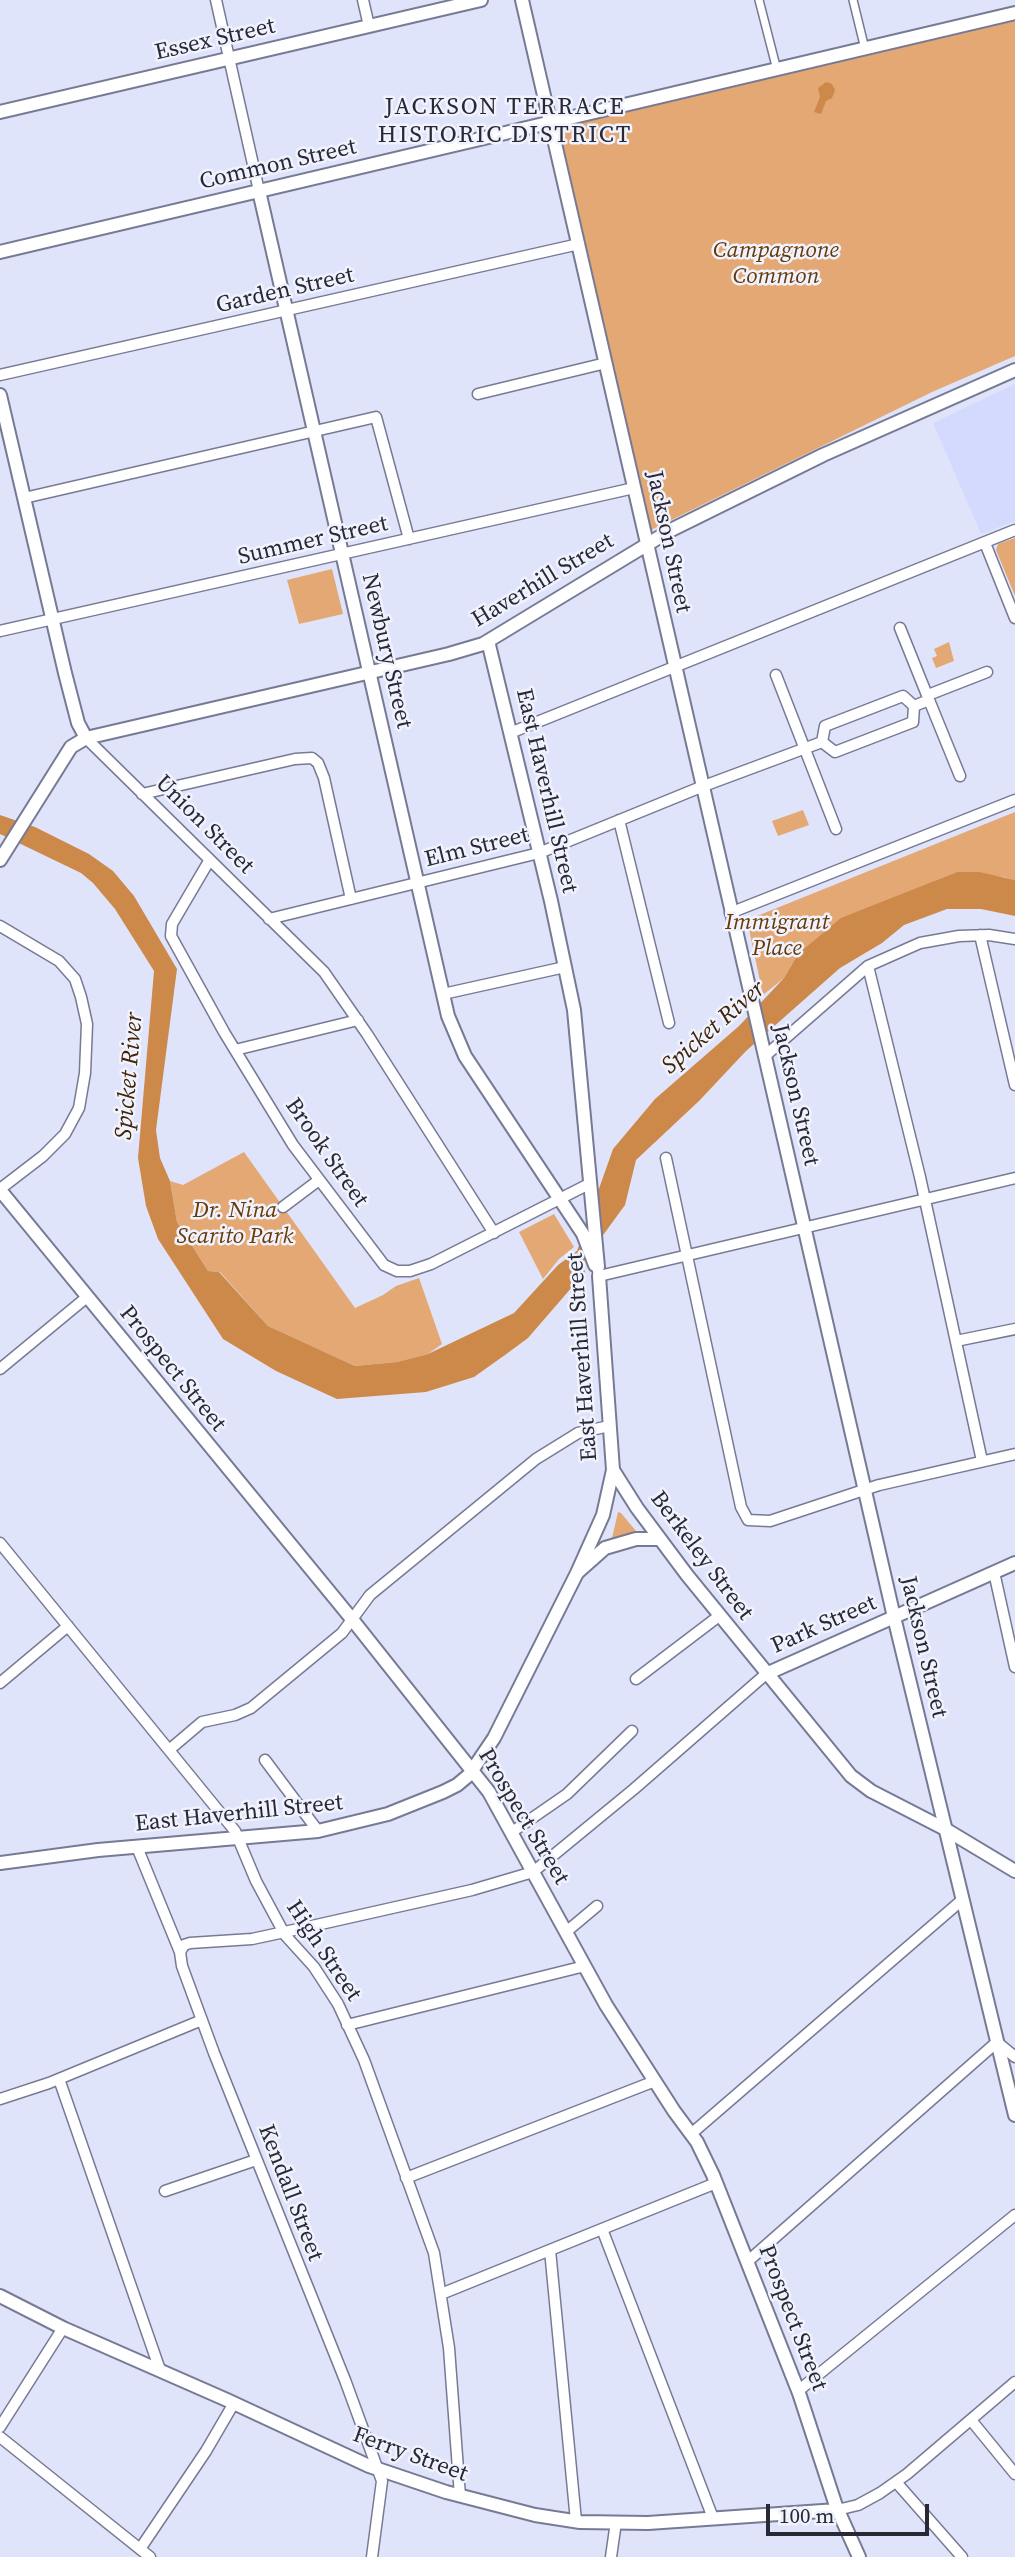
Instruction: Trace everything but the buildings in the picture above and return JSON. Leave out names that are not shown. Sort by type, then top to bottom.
[{"type":"main road","name":"Essex Street","points":[[0,112],[481,0]]},
{"type":"main road","name":"Jackson Street","points":[[522,0],[894,1617],[1015,2115]]},
{"type":"main road","name":"Common Street","points":[[0,252],[1015,13]]},
{"type":"main road","name":"Newbury Street","points":[[259,191],[452,1031],[465,1056],[583,1234],[598,1271]]},
{"type":"main road","name":"Haverhill Street","points":[[86,738],[449,654],[488,641],[646,544],[823,455],[1015,370]]},
{"type":"main road","name":"Union Street","points":[[0,395],[78,723],[86,738]]},
{"type":"main road","name":"East Haverhill Street","points":[[0,1863],[137,1847],[318,1831],[388,1814],[457,1785],[473,1770],[494,1738],[577,1573],[603,1515],[613,1470],[577,1026],[488,641]]},
{"type":"main road","points":[[0,860],[71,747],[86,738]]},
{"type":"main road","name":"Prospect Street","points":[[0,1190],[473,1770],[512,1832],[606,2005],[691,2134],[716,2183],[799,2391],[837,2510],[859,2557]]},
{"type":"main road","name":"Berkeley Street","points":[[613,1470],[659,1539],[851,1776],[871,1791],[945,1829],[1015,1871]]},
{"type":"main road","points":[[577,1573],[606,1548],[636,1539],[659,1539]]},
{"type":"main road","name":"Park Street","points":[[766,1674],[1015,1563]]},
{"type":"main road","name":"Ferry Street","points":[[0,2296],[63,2328],[377,2468],[460,2496],[535,2515],[576,2521],[712,2518],[837,2510]]},
{"type":"street","name":"Newbury Street","points":[[216,0],[259,191]]},
{"type":"street","points":[[363,0],[369,26]]},
{"type":"street","points":[[759,0],[777,70]]},
{"type":"street","points":[[853,0],[865,49]]},
{"type":"street","name":"Garden Street","points":[[0,375],[579,244]]},
{"type":"street","points":[[478,394],[606,363]]},
{"type":"street","points":[[24,498],[376,417],[409,539]]},
{"type":"street","name":"Summer Street","points":[[0,631],[634,488]]},
{"type":"street","points":[[510,733],[1015,530]]},
{"type":"street","points":[[985,543],[1015,618]]},
{"type":"street","points":[[900,628],[960,776]]},
{"type":"street","points":[[915,706],[986,672]]},
{"type":"street","points":[[776,675],[836,829]]},
{"type":"street","points":[[903,696],[915,706],[913,722],[835,752],[822,742],[825,726],[903,696]]},
{"type":"street","name":"Union Street","points":[[86,738],[324,972],[358,1020],[494,1233]]},
{"type":"street","name":"Elm Street","points":[[269,919],[539,853],[701,787],[822,742]]},
{"type":"street","points":[[142,794],[295,759],[312,758],[318,763],[324,778],[351,899]]},
{"type":"street","points":[[730,913],[1015,800]]},
{"type":"street","points":[[619,820],[669,1023]]},
{"type":"street","name":"Brook Street","points":[[209,861],[172,925],[171,936],[234,1050],[293,1145],[384,1265],[397,1271],[410,1271],[431,1264],[591,1188]]},
{"type":"street","points":[[0,926],[59,961],[75,979],[87,1024],[85,1073],[79,1108],[65,1134],[43,1156],[0,1190]]},
{"type":"street","points":[[764,1052],[868,966],[920,943],[980,935],[1015,939]]},
{"type":"street","points":[[980,935],[1015,1085]]},
{"type":"street","points":[[868,966],[924,1199],[982,1461]]},
{"type":"street","points":[[443,994],[565,967]]},
{"type":"street","points":[[234,1050],[358,1020]]},
{"type":"street","points":[[666,1157],[741,1507],[748,1520],[770,1521],[865,1489],[1015,1454]]},
{"type":"street","points":[[598,1271],[687,1255],[1015,1178]]},
{"type":"street","points":[[283,1207],[320,1180]]},
{"type":"street","points":[[0,1369],[87,1297]]},
{"type":"street","points":[[956,1341],[1015,1329]]},
{"type":"street","points":[[169,1750],[207,1720],[235,1715],[251,1708],[342,1633],[370,1595],[555,1445],[578,1433],[609,1426]]},
{"type":"street","name":"High Street","points":[[0,1543],[235,1831],[256,1881],[284,1932],[314,1967],[338,2004],[364,2060],[434,2253],[449,2348],[460,2496]]},
{"type":"street","points":[[994,1572],[1015,1667]]},
{"type":"street","points":[[636,1679],[719,1616]]},
{"type":"street","points":[[0,1683],[68,1626]]},
{"type":"street","points":[[180,1952],[184,1945],[190,1943],[243,1940],[284,1932],[472,1890],[533,1872],[634,1789],[766,1674]]},
{"type":"street","points":[[512,1832],[567,1794],[632,1731]]},
{"type":"street","points":[[265,1760],[318,1831]]},
{"type":"street","name":"Kendall Street","points":[[137,1847],[180,1952],[202,2020],[343,2374],[377,2468],[383,2490],[372,2557]]},
{"type":"street","points":[[691,2134],[962,1900]]},
{"type":"street","points":[[566,1932],[597,1906]]},
{"type":"street","points":[[347,2025],[585,1966]]},
{"type":"street","points":[[0,2099],[60,2079],[202,2020]]},
{"type":"street","points":[[747,2262],[997,2042],[1015,2057]]},
{"type":"street","points":[[60,2079],[160,2370]]},
{"type":"street","points":[[406,2178],[655,2081]]},
{"type":"street","points":[[165,2191],[256,2160]]},
{"type":"street","points":[[442,2294],[716,2183]]},
{"type":"street","points":[[799,2391],[1015,2215]]},
{"type":"street","points":[[602,2229],[712,2518]]},
{"type":"street","points":[[550,2250],[576,2521]]},
{"type":"street","points":[[0,2427],[63,2328]]},
{"type":"street","points":[[837,2510],[858,2505],[896,2482],[1015,2382]]},
{"type":"street","points":[[140,2549],[206,2451],[234,2403]]},
{"type":"street","points":[[971,2420],[1015,2474]]},
{"type":"street","points":[[0,2437],[150,2557]]},
{"type":"street","points":[[896,2482],[962,2557]]},
{"type":"street","points":[[611,2557],[616,2522]]},
{"type":"shaded area","points":[[826,82],[832,84],[835,90],[832,98],[826,101],[821,114],[814,112],[820,97],[818,88]]},
{"type":"shaded area","points":[[1015,384],[1015,521],[981,534],[933,423]]},
{"type":"shaded area","points":[[0,815],[35,827],[89,854],[113,871],[134,896],[177,969],[156,1130],[160,1158],[170,1181],[177,1222],[208,1271],[219,1272],[268,1326],[355,1366],[397,1362],[428,1354],[514,1313],[558,1265],[577,1251],[613,1149],[655,1099],[739,1026],[784,978],[798,954],[841,918],[957,872],[979,872],[1015,880],[1015,916],[981,909],[947,909],[904,925],[882,943],[840,968],[746,1051],[699,1101],[636,1160],[625,1205],[582,1264],[585,1272],[528,1338],[505,1355],[474,1377],[426,1392],[337,1399],[276,1371],[223,1339],[158,1239],[146,1206],[138,1158],[154,971],[115,909],[93,883],[81,873],[0,834]]},
{"type":"green space","name":"Campagnone Common","points":[[1015,19],[1015,356],[932,392],[647,532],[558,127]]},
{"type":"green space","points":[[1015,538],[1015,596],[996,550],[998,544]]},
{"type":"green space","points":[[332,569],[343,614],[299,624],[287,580]]},
{"type":"green space","points":[[949,642],[954,661],[936,668],[932,658],[937,656],[934,649]]},
{"type":"green space","points":[[803,810],[809,825],[778,836],[772,821]]},
{"type":"green space","name":"Immigrant Place","points":[[1015,812],[1015,880],[957,872],[868,908],[798,954],[784,978],[763,995],[747,920]]},
{"type":"green space","name":"Dr. Nina Scarito Park","points":[[244,1152],[355,1308],[396,1286],[419,1278],[442,1344],[428,1354],[397,1362],[355,1366],[268,1326],[220,1272],[208,1271],[177,1222],[170,1181],[183,1185]]},
{"type":"green space","points":[[554,1214],[574,1247],[559,1259],[543,1279],[519,1232]]},
{"type":"green space","points":[[618,1512],[636,1531],[634,1535],[612,1538]]},
{"type":"district","name":"JACKSON TERRACE HISTORIC DISTRICT","points":[[505,122]]},
{"type":"water label","name":"Spicket River","points":[[714,1028]]},
{"type":"water label","name":"Spicket River","points":[[130,1076]]}]
